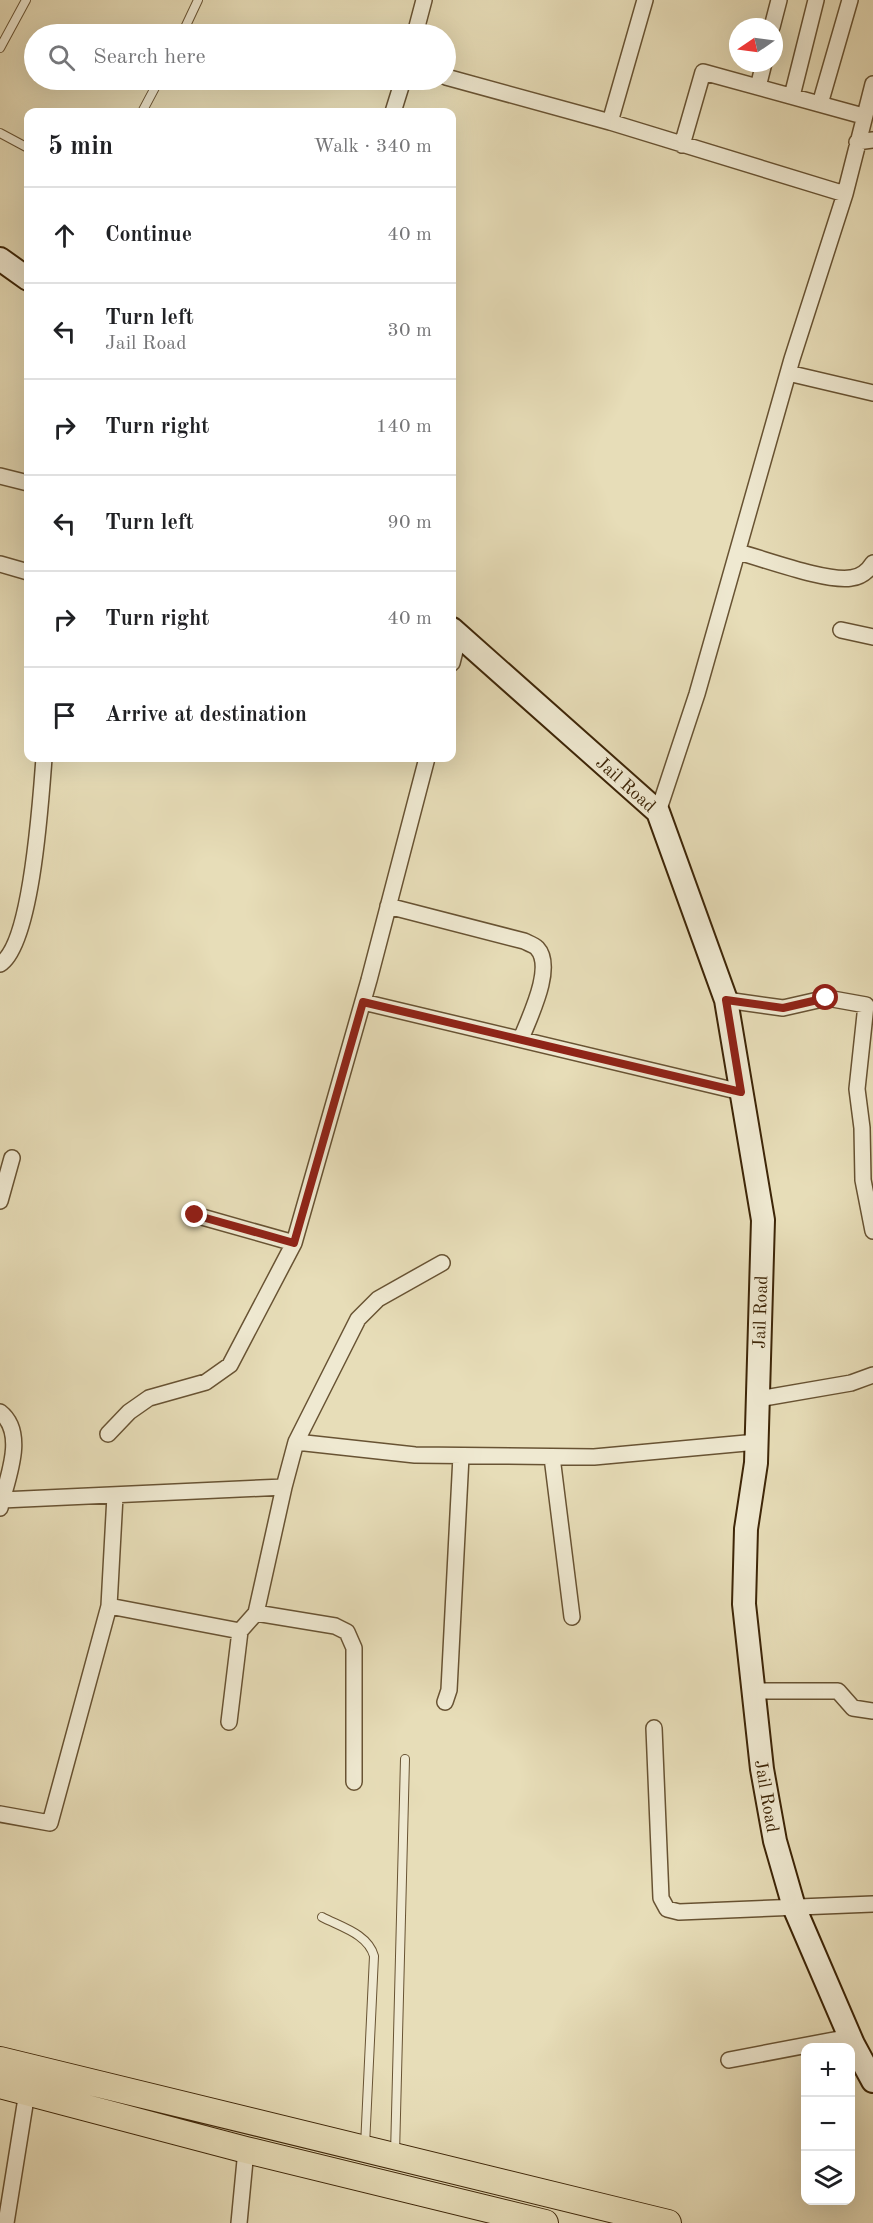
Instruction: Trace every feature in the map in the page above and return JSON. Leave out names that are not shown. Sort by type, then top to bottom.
[{"type":"main road","points":[[0,2060],[668,2223]]},
{"type":"main road","points":[[0,2085],[502,2218],[546,2223]]},
{"type":"street","points":[[418,24],[424,0]]},
{"type":"street","points":[[610,122],[645,0]]},
{"type":"street","points":[[774,18],[779,0]]},
{"type":"street","points":[[792,96],[816,0]]},
{"type":"street","points":[[820,104],[850,0]]},
{"type":"street","points":[[682,145],[703,72],[863,116]]},
{"type":"street","points":[[758,87],[762,72]]},
{"type":"street","points":[[456,79],[610,122],[845,194]]},
{"type":"street","points":[[658,812],[738,552],[788,373],[845,194],[873,84]]},
{"type":"street","points":[[394,108],[400,90]]},
{"type":"street","points":[[857,142],[873,140]]},
{"type":"street","points":[[0,259],[24,276]]},
{"type":"street","points":[[788,373],[873,393]]},
{"type":"street","points":[[0,476],[24,482]]},
{"type":"street","points":[[738,552],[835,578],[852,578],[867,572],[873,563]]},
{"type":"street","points":[[0,564],[24,571]]},
{"type":"street","points":[[842,630],[873,637]]},
{"type":"street","name":"Jail Road","points":[[456,633],[658,812],[726,1000],[763,1220],[756,1463],[746,1529],[745,1593],[752,1691],[775,1841],[794,1907],[850,2037],[873,2080]]},
{"type":"street","points":[[0,964],[13,952],[32,875],[44,762]]},
{"type":"street","points":[[108,1434],[129,1412],[149,1398],[206,1382],[230,1365],[294,1243],[363,1002],[426,762]]},
{"type":"street","points":[[388,906],[524,941],[537,948],[542,957],[543,978],[521,1039]]},
{"type":"street","points":[[726,1000],[783,1008],[826,998],[870,999],[857,1089],[862,1128],[863,1180],[873,1232]]},
{"type":"street","points":[[363,1002],[741,1092]]},
{"type":"street","points":[[0,1201],[12,1158]]},
{"type":"street","points":[[195,1215],[294,1243]]},
{"type":"street","points":[[229,1722],[240,1631],[256,1613],[296,1442],[358,1319],[378,1299],[442,1263]]},
{"type":"street","points":[[758,1400],[851,1383],[873,1375]]},
{"type":"street","points":[[0,1412],[9,1419],[14,1428],[15,1440],[1,1504],[284,1487]]},
{"type":"street","points":[[296,1442],[416,1455],[552,1457],[594,1457],[757,1442]]},
{"type":"street","points":[[445,1702],[450,1690],[461,1456]]},
{"type":"street","points":[[552,1457],[572,1617]]},
{"type":"street","points":[[0,1814],[50,1822],[109,1606],[114,1496]]},
{"type":"street","points":[[109,1606],[240,1631]]},
{"type":"street","points":[[256,1613],[335,1626],[346,1632],[354,1648],[354,1782]]},
{"type":"street","points":[[752,1691],[838,1691],[853,1708],[873,1711]]},
{"type":"street","points":[[654,1728],[661,1898],[667,1909],[679,1912],[873,1904]]},
{"type":"street","points":[[729,2060],[850,2037]]},
{"type":"street","points":[[6,2223],[27,2092]]},
{"type":"street","points":[[239,2223],[246,2150]]},
{"type":"lane","points":[[0,48],[26,0]]},
{"type":"lane","points":[[187,24],[198,0]]},
{"type":"lane","points":[[144,108],[154,90]]},
{"type":"lane","points":[[0,133],[24,146]]},
{"type":"lane","points":[[395,2155],[405,1759]]},
{"type":"lane","points":[[322,1917],[364,1939],[371,1945],[374,1956],[365,2148]]},
{"type":"route","points":[[195,1215],[294,1243],[363,1002],[741,1092],[726,1000],[783,1008],[803,1001],[826,998]]}]
